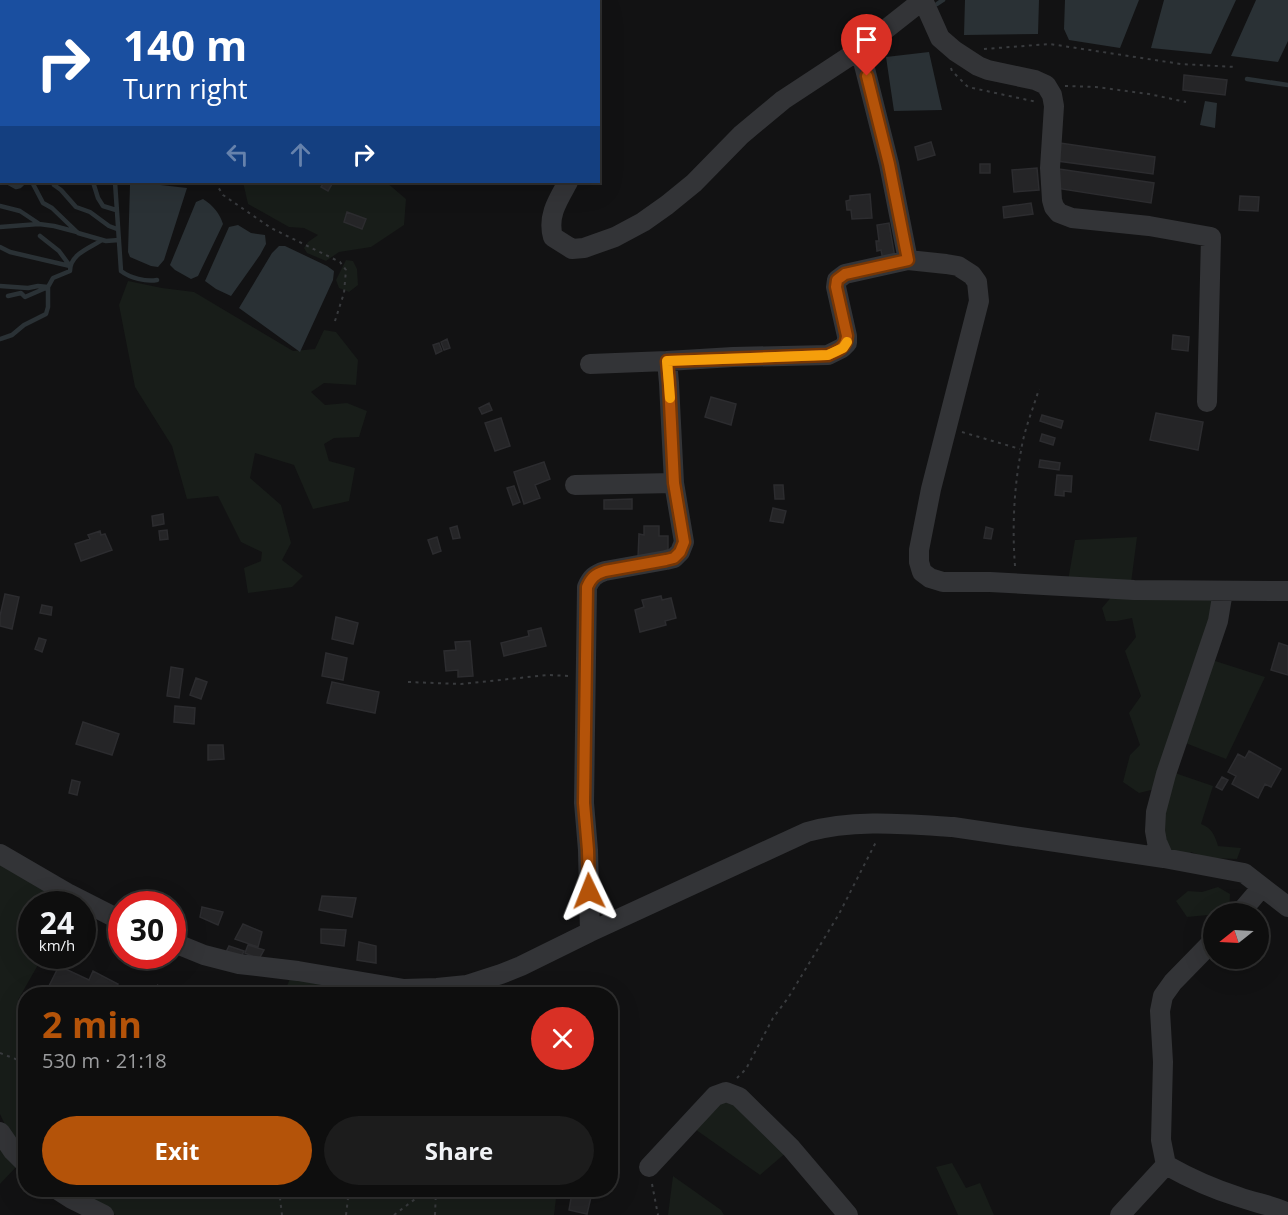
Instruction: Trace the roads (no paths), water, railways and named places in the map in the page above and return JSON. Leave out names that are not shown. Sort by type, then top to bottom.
[{"type":"street","points":[[568,183],[551,216],[553,237],[572,249],[584,248],[615,237],[643,222],[684,191],[741,135],[783,100],[862,48],[923,0],[940,38],[954,51],[988,70],[1035,80],[1046,85],[1052,95],[1054,106],[1050,168],[1052,200],[1059,213],[1072,218],[1149,226],[1211,237],[1207,402]]},
{"type":"street","points":[[862,48],[908,260]]},
{"type":"street","points":[[590,364],[828,355],[837,352],[847,343],[836,287],[837,280],[845,274],[908,260],[958,266],[972,275],[977,282],[979,301],[931,489],[919,549],[922,572],[930,578],[943,582],[1134,590],[1288,591]]},
{"type":"street","points":[[590,932],[588,850],[584,803],[587,587],[596,574],[605,571],[674,558],[680,552],[684,542],[674,483],[667,361]]},
{"type":"street","points":[[575,485],[674,483]]},
{"type":"street","points":[[1164,858],[1155,831],[1156,812],[1166,774],[1218,621],[1223,591]]},
{"type":"street","points":[[447,987],[467,985],[521,966],[807,832],[826,826],[885,824],[953,827],[1164,858],[1244,873],[1288,907]]},
{"type":"street","points":[[0,854],[57,888],[108,914]]},
{"type":"street","points":[[1248,903],[1262,887]]},
{"type":"street","points":[[186,948],[204,955],[239,963],[392,987]]},
{"type":"street","points":[[1203,951],[1173,982],[1163,996],[1160,1011],[1163,1062],[1161,1140],[1166,1165],[1195,1181],[1288,1213]]},
{"type":"street","points":[[649,1167],[715,1096],[726,1092],[739,1097],[790,1148],[848,1215]]},
{"type":"street","points":[[0,1132],[18,1156]]},
{"type":"street","points":[[1120,1215],[1166,1165]]},
{"type":"street","points":[[69,1197],[104,1215]]},
{"type":"waterway","points":[[937,4],[943,0]]},
{"type":"waterway","points":[[1247,79],[1288,85]]},
{"type":"waterway","points":[[9,183],[16,187],[23,183]]},
{"type":"waterway","points":[[33,183],[43,203],[52,208],[78,233],[106,241],[119,240]]},
{"type":"waterway","points":[[93,183],[103,206],[116,210]]},
{"type":"waterway","points":[[115,183],[121,271],[138,279],[157,280]]},
{"type":"waterway","points":[[54,185],[76,207],[90,212],[117,229]]},
{"type":"waterway","points":[[0,206],[20,211],[38,223]]},
{"type":"waterway","points":[[0,227],[39,224],[77,232]]},
{"type":"waterway","points":[[40,236],[59,251],[70,266]]},
{"type":"waterway","points":[[8,296],[21,293],[25,297],[48,287],[53,278],[70,271],[73,260],[77,256],[102,240]]},
{"type":"waterway","points":[[0,247],[10,252],[70,266]]},
{"type":"waterway","points":[[0,286],[48,287],[46,314],[24,325],[12,335],[0,339]]}]
